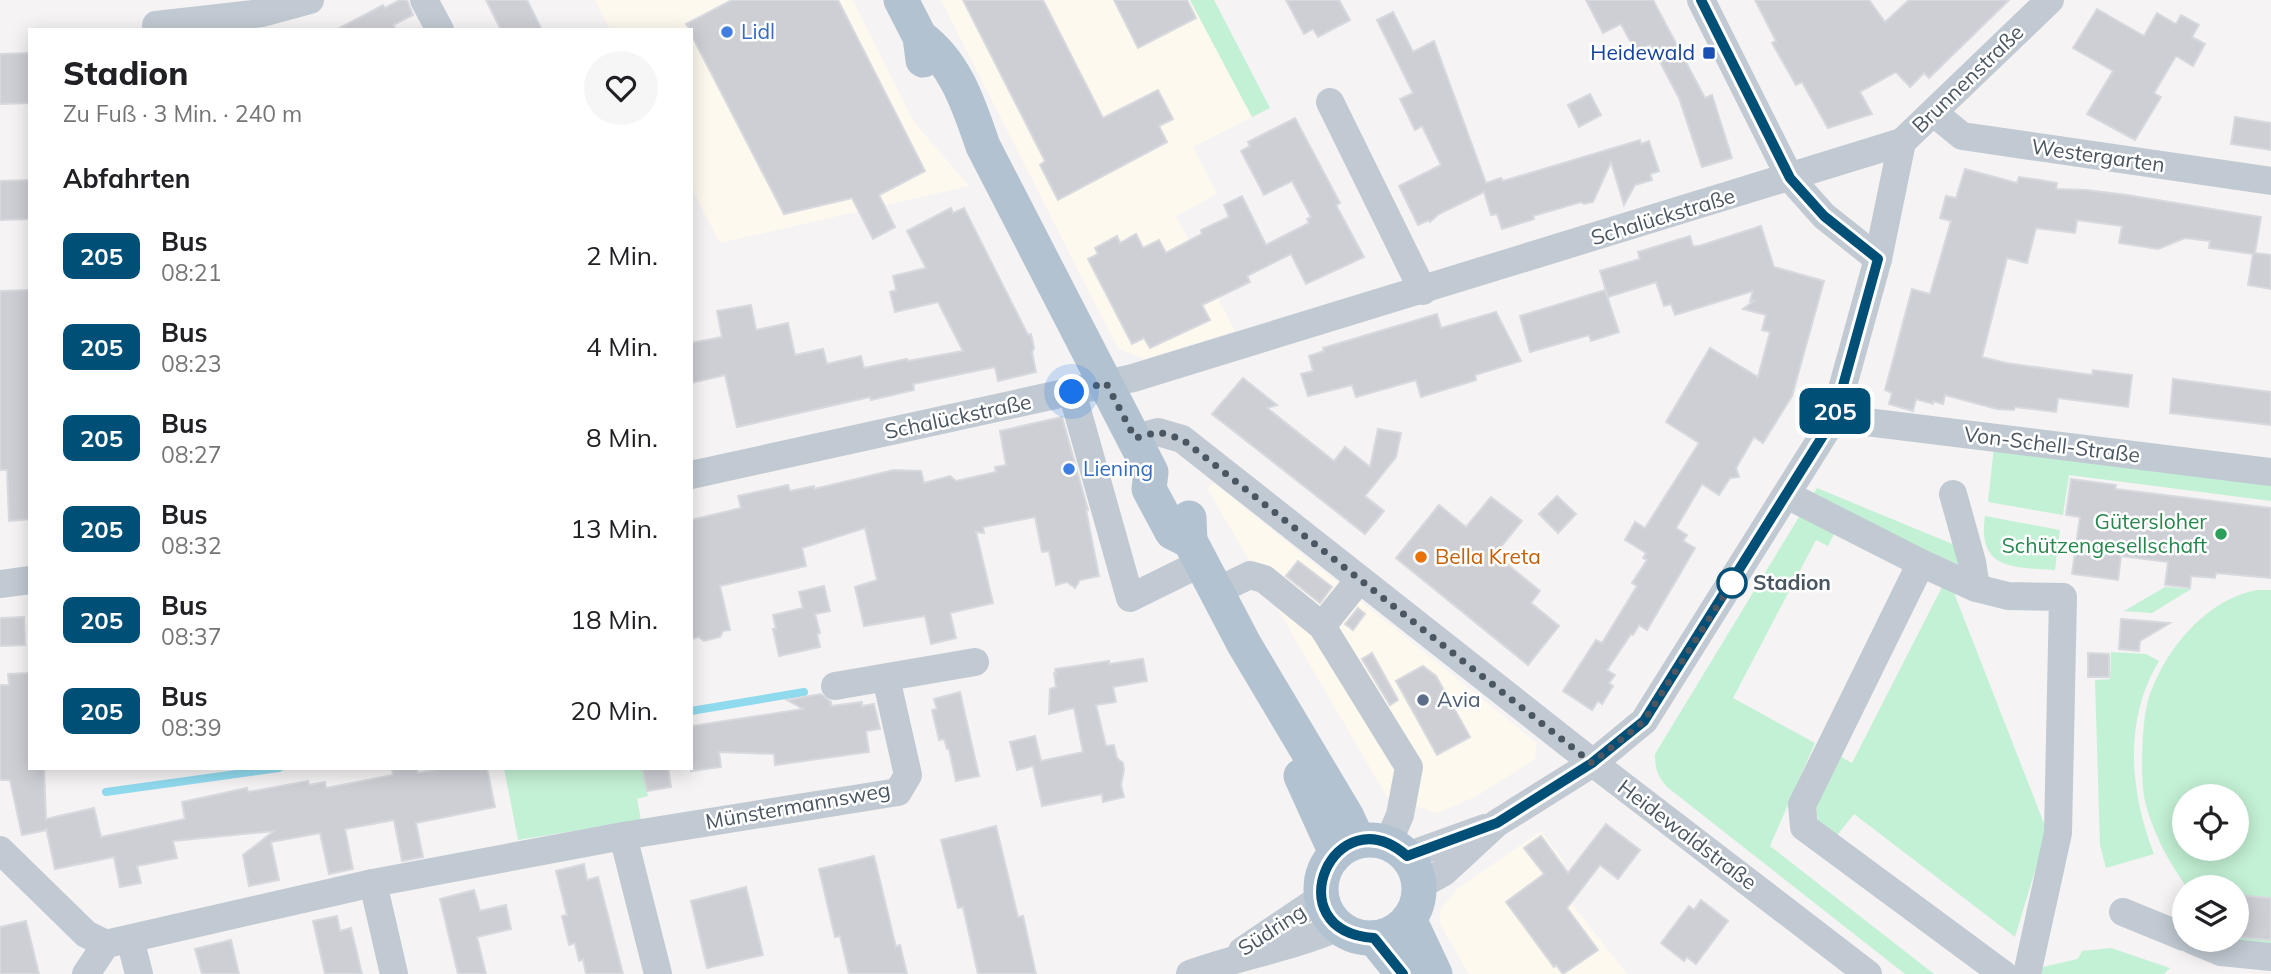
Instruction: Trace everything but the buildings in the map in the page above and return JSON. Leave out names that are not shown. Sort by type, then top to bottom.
[{"type":"main road","points":[[901,0],[920,37],[935,48],[953,74],[965,97],[983,146],[1151,471],[1169,480],[1190,520],[1203,565],[1244,644],[1382,856],[1415,909],[1399,929],[1387,935],[1374,938],[1350,934],[1339,928],[1331,919],[1322,897],[1321,881],[1326,866],[1382,856]]},
{"type":"main road","points":[[1409,919],[1435,974]]},
{"type":"main road","points":[[1374,938],[1403,974]]},
{"type":"street","points":[[155,18],[262,13],[310,0]]},
{"type":"street","points":[[424,0],[439,28]]},
{"type":"street","points":[[1701,0],[1790,178],[1824,216],[1878,259]]},
{"type":"street","name":"Brunnenstraße","points":[[1382,856],[1497,823],[1592,763],[1644,721],[1834,418],[1878,259],[1902,142],[2050,0]]},
{"type":"street","points":[[1330,102],[1423,291]]},
{"type":"street","name":"Westergarten","points":[[1934,113],[1962,136],[2271,181]]},
{"type":"street","name":"Schalückstraße","points":[[693,475],[1133,378],[1902,142]]},
{"type":"street","points":[[1072,392],[1130,598],[1203,565],[1264,579],[1322,626],[1409,767],[1400,815],[1382,856]]},
{"type":"street","name":"Von-Schell-Straße","points":[[1834,418],[2271,472]]},
{"type":"street","name":"Heidewaldstraße","points":[[1135,438],[1158,432],[1182,439],[1592,763],[1868,974]]},
{"type":"street","points":[[1953,494],[1972,562],[1976,589]]},
{"type":"street","points":[[1787,495],[1976,589],[2008,596],[2063,597],[2058,833],[2027,974]]},
{"type":"street","points":[[1921,563],[1802,805],[1804,827],[2003,974]]},
{"type":"street","points":[[0,584],[28,580]]},
{"type":"street","points":[[1322,626],[1359,580]]},
{"type":"street","points":[[835,686],[975,662]]},
{"type":"street","name":"Münstermannsweg","points":[[118,942],[373,883],[623,836],[898,792],[908,775],[886,678]]},
{"type":"street","points":[[623,836],[658,974]]},
{"type":"street","points":[[0,850],[86,934],[118,942],[139,974]]},
{"type":"street","points":[[373,883],[394,974]]},
{"type":"street","name":"Südring","points":[[1223,968],[1322,897]]},
{"type":"street","points":[[2123,912],[2172,932]]},
{"type":"street","name":"Südring","points":[[1189,974],[1223,968],[1305,942],[1339,928]]},
{"type":"street","points":[[86,974],[118,942]]},
{"type":"street","points":[[2221,952],[2271,957]]},
{"type":"shaded area","points":[[595,0],[853,0],[914,122],[969,186],[720,243],[693,191],[693,28],[609,28]]},
{"type":"shaded area","points":[[941,0],[1190,0],[1252,117],[1193,147],[1217,194],[1176,216],[1235,331],[1145,359],[1118,349]]},
{"type":"shaded area","points":[[1214,483],[1537,743],[1535,759],[1477,796],[1438,813],[1387,797],[1207,488]]},
{"type":"shaded area","points":[[1541,831],[1565,863],[1549,875],[1627,974],[1469,974],[1440,924],[1440,910],[1457,889]]},
{"type":"green space","points":[[1190,0],[1214,0],[1270,108],[1252,117]]},
{"type":"green space","points":[[1994,447],[2271,482],[2271,501],[2069,475],[2063,515],[1988,502]]},
{"type":"green space","points":[[1817,488],[1962,548],[1964,567],[1811,498]]},
{"type":"green space","points":[[1802,512],[1837,528],[1828,546],[1816,540],[1733,698],[1815,743],[1770,846],[1934,974],[1905,974],[1667,787],[1657,772],[1655,754]]},
{"type":"green space","points":[[1985,516],[2060,530],[2055,570],[2013,566],[1993,556],[1987,547],[1984,534]]},
{"type":"green space","points":[[1942,587],[1954,593],[2047,831],[2015,937],[1854,814],[1835,838],[1819,826],[1816,806],[1838,755],[1852,763]]},
{"type":"green space","points":[[2165,587],[2191,589],[2152,613],[2124,611]]},
{"type":"green space","points":[[2271,590],[2271,945],[2249,942],[2249,875],[2179,875],[2157,835],[2143,792],[2145,714],[2153,686],[2162,667],[2187,632],[2220,605],[2238,595]]},
{"type":"green space","points":[[2111,652],[2146,654],[2159,661],[2147,684],[2140,707],[2134,756],[2140,806],[2154,854],[2106,868],[2100,845],[2095,680],[2110,679]]},
{"type":"green space","points":[[504,770],[642,770],[648,796],[637,799],[641,820],[518,840]]},
{"type":"green space","points":[[2111,948],[2170,968],[2164,974],[2040,974],[2038,968],[2078,959],[2082,951]]},
{"type":"waterway","points":[[693,711],[804,692]]},
{"type":"waterway","points":[[106,792],[265,770]]},
{"type":"bus line","name":"205","points":[[1403,974],[1374,938],[1350,934],[1339,928],[1325,909],[1321,881],[1326,866],[1336,853],[1358,841],[1373,840],[1388,843],[1407,856],[1497,823],[1592,763],[1644,721],[1834,418],[1878,259],[1824,216],[1790,178],[1701,0]]},
{"type":"place","name":"Lidl","points":[[727,32]]},
{"type":"place","name":"Heidewald","points":[[1709,53]]},
{"type":"place","name":"Liening","points":[[1069,469]]},
{"type":"place","name":"Gütersloher Schützengesellschaft","points":[[2221,534]]},
{"type":"place","name":"Bella Kreta","points":[[1421,557]]},
{"type":"place","name":"Stadion","points":[[1732,583]]},
{"type":"place","name":"Avia","points":[[1423,700]]},
{"type":"route","points":[[1072,392],[1106,383],[1135,438],[1158,432],[1182,439],[1592,763],[1644,721],[1732,583]]}]
